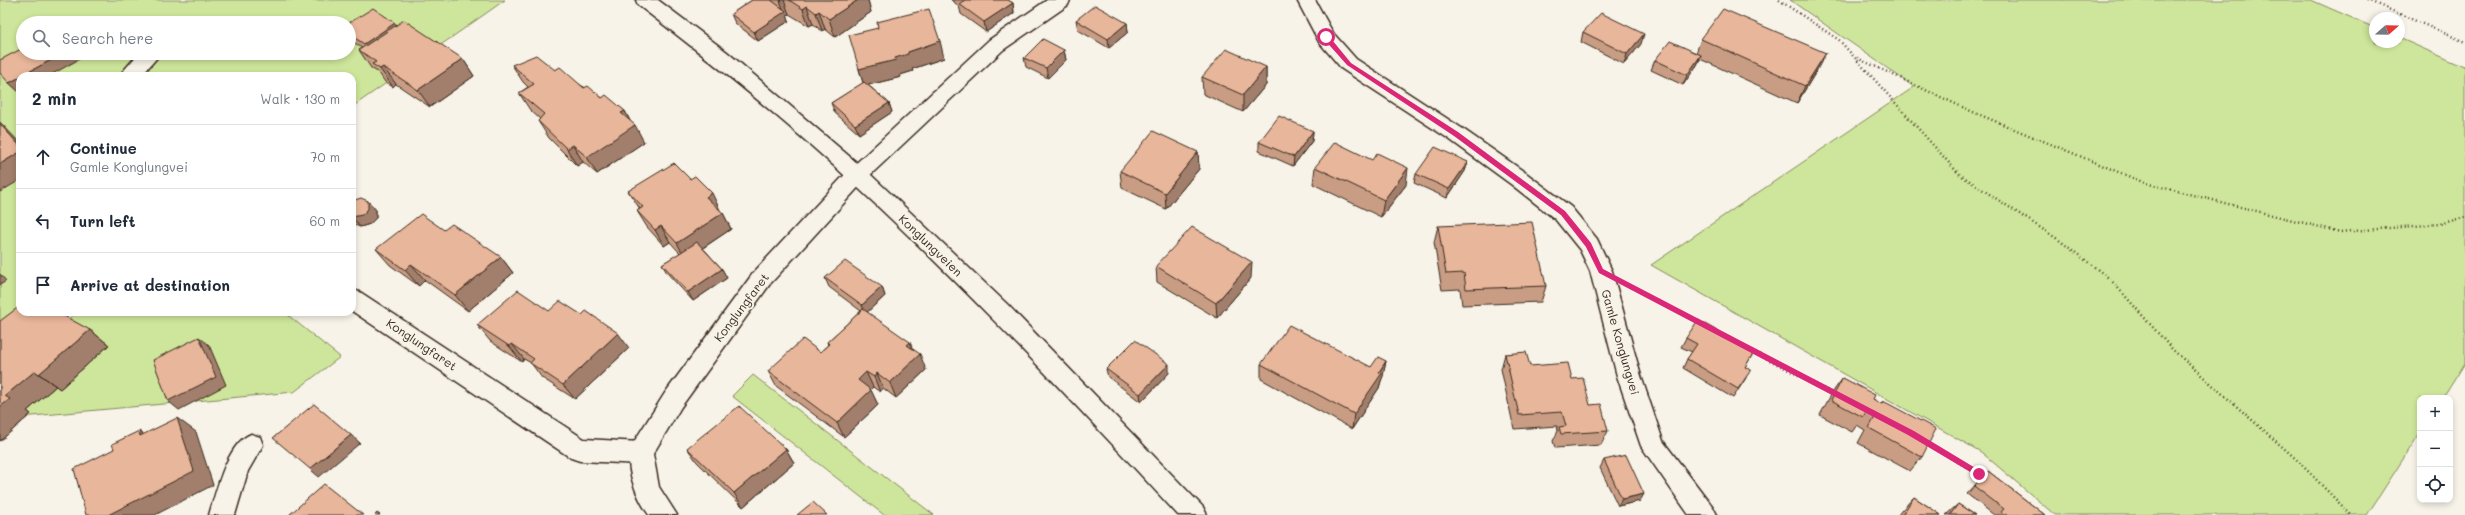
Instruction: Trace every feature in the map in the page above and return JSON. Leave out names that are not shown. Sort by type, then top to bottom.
[{"type":"street","name":"Konglungveien","points":[[645,0],[747,78],[858,174],[1055,366],[1194,515]]},
{"type":"street","name":"Konglungfaret","points":[[356,302],[580,450],[641,453],[673,400],[762,278],[858,174],[996,45],[1061,0]]},
{"type":"street","name":"Gamle Konglungvei","points":[[1306,0],[1326,37],[1349,64],[1456,134],[1563,213],[1589,245],[1601,271],[1629,376],[1653,446],[1704,515]]},
{"type":"street","points":[[133,72],[144,60]]},
{"type":"street","points":[[222,515],[232,478],[240,459],[251,445]]},
{"type":"street","points":[[641,453],[647,491],[664,515]]},
{"type":"path","points":[[1779,0],[1839,40],[1959,174],[2059,240],[2110,279],[2173,350],[2296,459],[2351,515]]},
{"type":"path","points":[[2367,0],[2465,42]]},
{"type":"path","points":[[1855,57],[1973,112],[2145,183],[2340,232],[2440,224],[2465,217]]},
{"type":"path","points":[[1601,271],[1704,325]]},
{"type":"path","points":[[1738,343],[1841,397]]},
{"type":"path","points":[[1925,441],[1985,479]]},
{"type":"green space","points":[[0,0],[505,0],[356,104],[356,72],[16,72],[16,316],[52,316],[0,352]]},
{"type":"green space","points":[[1790,0],[2311,0],[2369,25],[2369,48],[2405,48],[2405,41],[2465,67],[2465,363],[2445,395],[2417,395],[2417,438],[2367,515],[2055,515],[1981,452],[1651,265],[1914,87]]},
{"type":"green space","points":[[72,316],[289,316],[340,357],[294,392],[0,419],[0,366]]},
{"type":"green space","points":[[753,375],[934,515],[884,515],[732,396]]},
{"type":"building","points":[[752,0],[771,0],[786,11],[754,32],[731,14]]},
{"type":"building","points":[[789,0],[858,0],[829,19],[819,11],[816,13],[807,6],[803,9]]},
{"type":"building","points":[[965,0],[1008,0],[1013,3],[984,22],[959,4]]},
{"type":"building","points":[[1095,5],[1127,23],[1108,39],[1076,20]]},
{"type":"building","points":[[373,8],[395,23],[364,44],[356,39],[356,19]]},
{"type":"building","points":[[929,9],[940,41],[908,52],[908,54],[895,58],[896,60],[859,69],[849,35],[878,28],[877,22]]},
{"type":"building","points":[[1723,9],[1826,53],[1805,86],[1701,39]]},
{"type":"building","points":[[1601,13],[1644,34],[1627,54],[1583,32]]},
{"type":"building","points":[[404,20],[463,59],[418,90],[383,67],[380,69],[372,64],[376,62],[359,50]]},
{"type":"building","points":[[1043,39],[1064,50],[1046,68],[1024,58]]},
{"type":"building","points":[[1670,41],[1701,55],[1687,75],[1655,60]]},
{"type":"building","points":[[1226,49],[1266,67],[1243,95],[1202,77]]},
{"type":"building","points":[[16,52],[16,60],[51,60],[28,72],[16,72],[16,79],[9,83],[0,73],[0,60]]},
{"type":"building","points":[[536,55],[555,70],[560,67],[584,88],[588,86],[602,98],[606,95],[625,111],[621,113],[635,125],[587,157],[573,145],[567,149],[538,121],[544,114],[519,93],[534,84],[512,65]]},
{"type":"building","points":[[864,82],[889,103],[855,125],[831,103]]},
{"type":"building","points":[[1279,116],[1313,131],[1294,157],[1259,142]]},
{"type":"building","points":[[0,124],[16,142],[16,154],[0,164]]},
{"type":"building","points":[[1153,131],[1198,152],[1165,193],[1120,171]]},
{"type":"building","points":[[1335,142],[1372,160],[1377,153],[1408,168],[1384,200],[1315,167]]},
{"type":"building","points":[[1435,147],[1468,162],[1449,189],[1416,174]]},
{"type":"building","points":[[674,163],[690,179],[695,176],[712,193],[706,197],[723,213],[677,243],[661,226],[655,230],[637,211],[643,207],[628,191]]},
{"type":"building","points":[[361,198],[368,201],[368,209],[362,215],[356,216],[356,200]]},
{"type":"building","points":[[421,214],[444,230],[452,224],[501,257],[455,295],[411,264],[405,270],[376,249]]},
{"type":"building","points":[[1532,222],[1546,286],[1466,289],[1464,273],[1446,274],[1438,226]]},
{"type":"building","points":[[1192,227],[1252,262],[1216,303],[1156,266]]},
{"type":"building","points":[[697,242],[722,269],[688,292],[662,264]]},
{"type":"building","points":[[845,261],[882,287],[862,305],[825,278]]},
{"type":"building","points":[[518,290],[549,311],[560,301],[582,315],[586,311],[618,333],[563,385],[530,363],[534,359],[512,344],[509,346],[477,325]]},
{"type":"building","points":[[16,309],[16,316],[64,316],[90,330],[39,374],[35,371],[5,396],[10,399],[0,407],[0,321]]},
{"type":"building","points":[[863,309],[910,342],[907,345],[920,354],[890,383],[877,373],[874,377],[866,372],[858,380],[871,390],[837,423],[768,371],[803,339],[820,352],[829,344],[827,342]]},
{"type":"building","points":[[1698,320],[1754,352],[1745,367],[1751,370],[1738,389],[1687,359],[1697,344],[1686,338]]},
{"type":"building","points":[[1289,325],[1371,367],[1378,357],[1386,361],[1379,372],[1382,373],[1354,414],[1261,364]]},
{"type":"building","points":[[199,337],[216,377],[168,401],[153,360]]},
{"type":"building","points":[[1135,340],[1169,364],[1140,394],[1106,369]]},
{"type":"building","points":[[1526,352],[1530,366],[1568,363],[1572,379],[1583,378],[1590,405],[1601,404],[1608,431],[1561,434],[1559,427],[1566,426],[1562,412],[1519,415],[1505,354]]},
{"type":"building","points":[[1843,378],[1875,395],[1873,399],[1882,404],[1883,401],[1936,429],[1922,457],[1869,428],[1876,415],[1867,410],[1863,417],[1831,400]]},
{"type":"building","points":[[314,404],[351,435],[310,469],[273,438]]},
{"type":"building","points":[[739,406],[786,449],[734,493],[687,448]]},
{"type":"building","points":[[177,418],[194,471],[108,515],[86,515],[74,469],[114,449],[112,444],[139,431],[140,436]]},
{"type":"building","points":[[1626,455],[1644,494],[1622,499],[1604,460]]},
{"type":"building","points":[[1988,471],[2045,515],[2006,515],[2001,512],[2004,509],[1974,486]]},
{"type":"building","points":[[324,484],[363,515],[289,515]]},
{"type":"building","points":[[1914,497],[1941,515],[1902,515]]},
{"type":"building","points":[[813,502],[827,515],[797,515]]},
{"type":"building","points":[[1958,504],[1975,515],[1950,515]]},
{"type":"route","points":[[1326,37],[1349,64],[1385,89],[1456,134],[1519,178],[1563,213],[1589,245],[1601,271],[1911,433],[1979,474]]}]
